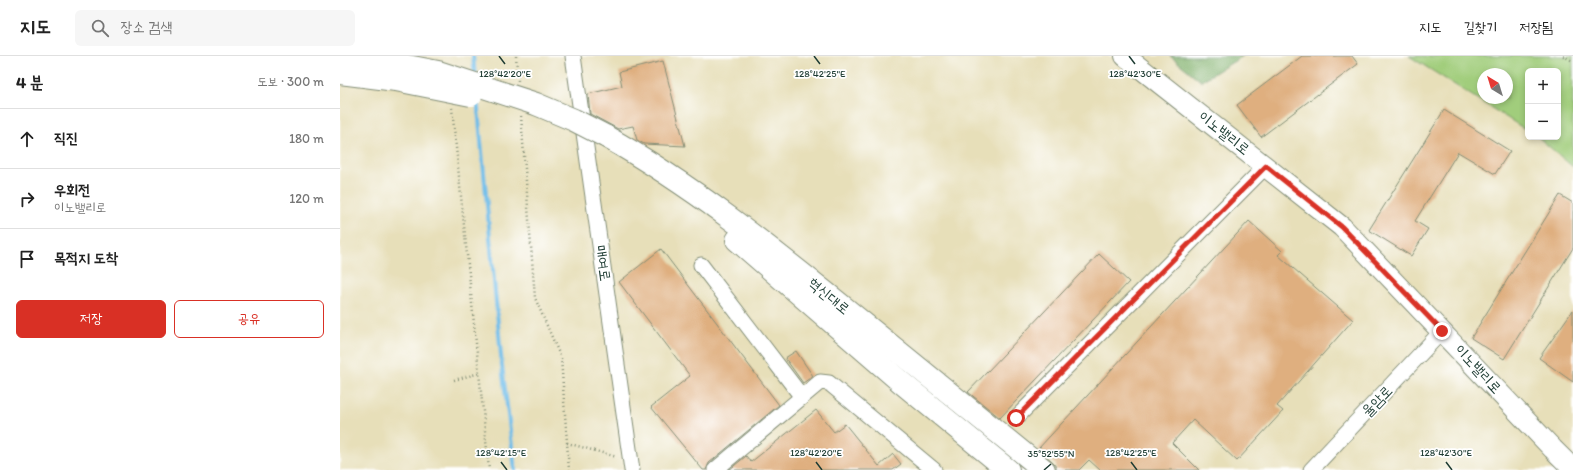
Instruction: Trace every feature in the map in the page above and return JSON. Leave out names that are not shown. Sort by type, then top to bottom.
[{"type":"highway","points":[[348,58],[394,71]]},
{"type":"highway","points":[[340,77],[394,71]]},
{"type":"highway","points":[[340,73],[394,71],[438,72],[536,104],[574,120],[644,173],[720,226],[748,248],[902,383],[1008,470]]},
{"type":"highway","name":"혁신대로","points":[[603,142],[665,172],[768,246],[1044,470]]},
{"type":"main road","name":"이노밸리로","points":[[1125,56],[1342,227],[1553,449],[1573,468]]},
{"type":"street","name":"매여로","points":[[573,56],[631,466]]},
{"type":"street","points":[[1016,418],[1266,166]]},
{"type":"street","points":[[701,265],[802,397]]},
{"type":"street","name":"율암로","points":[[1311,470],[1442,331]]},
{"type":"street","points":[[715,470],[820,382],[829,383],[934,470]]},
{"type":"path","points":[[516,56],[519,88]]},
{"type":"path","points":[[1563,56],[1573,61]]},
{"type":"path","points":[[452,103],[489,470]]},
{"type":"path","points":[[521,112],[535,298],[561,358],[569,470]]},
{"type":"path","points":[[454,380],[480,373]]},
{"type":"path","points":[[567,443],[631,466]]},
{"type":"green space","points":[[1170,56],[1243,56],[1201,81]]},
{"type":"green space","points":[[1409,56],[1573,56],[1573,167],[1542,140],[1561,140],[1561,68],[1525,68],[1525,129],[1485,104],[1513,104],[1513,68],[1477,68],[1477,99]]},
{"type":"building","points":[[1302,56],[1352,56],[1358,64],[1261,137],[1237,105]]},
{"type":"building","points":[[663,61],[685,146],[644,144],[637,140],[633,126],[618,129],[590,114],[588,94],[622,86],[619,72]]},
{"type":"building","points":[[1444,110],[1510,151],[1495,174],[1458,152],[1415,221],[1428,229],[1411,256],[1369,230]]},
{"type":"building","points":[[1560,195],[1573,203],[1573,248],[1504,359],[1471,338]]},
{"type":"building","points":[[1249,221],[1282,251],[1278,255],[1353,320],[1277,406],[1283,411],[1237,461],[1193,420],[1172,443],[1199,470],[1100,470],[1089,460],[1079,470],[1056,470],[1056,465],[1038,449]]},
{"type":"building","points":[[661,249],[779,405],[709,463],[706,470],[703,470],[651,407],[690,376],[619,282]]},
{"type":"building","points":[[1099,254],[1129,282],[1000,418],[968,392]]},
{"type":"building","points":[[1573,310],[1573,382],[1539,358]]},
{"type":"building","points":[[796,351],[813,376],[803,383],[785,358]]},
{"type":"building","points":[[816,410],[834,432],[845,424],[879,466],[893,454],[901,464],[893,470],[729,470],[746,456],[751,462]]},
{"type":"waterway","points":[[473,56],[475,78]]},
{"type":"waterway","points":[[477,98],[502,366],[515,470]]},
{"type":"route","points":[[1016,418],[1266,166],[1342,227],[1442,331]]}]
